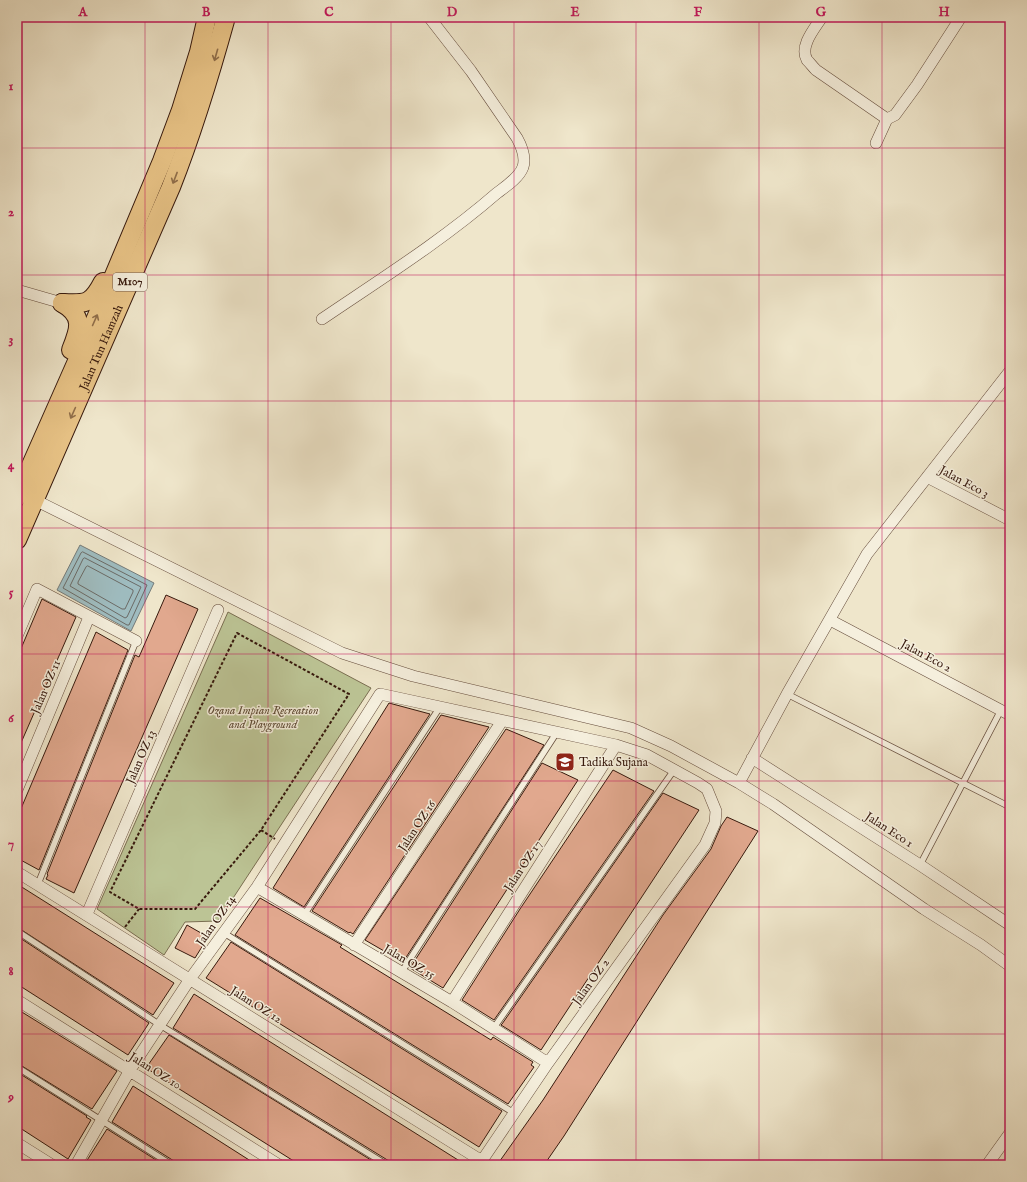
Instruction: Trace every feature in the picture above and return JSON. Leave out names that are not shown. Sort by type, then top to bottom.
[{"type":"main road","points":[[181,110],[200,17]]},
{"type":"main road","name":"Jalan Tun Hamzah","points":[[17,496],[150,190],[181,110],[199,52],[207,17]]},
{"type":"main road","name":"Jalan Tun Hamzah","points":[[17,540],[171,187],[189,142],[203,100],[226,17]]},
{"type":"main road","points":[[62,304],[84,303],[90,301],[96,295],[150,190]]},
{"type":"main road","points":[[26,475],[50,404],[78,329],[76,315],[70,308],[62,304]]},
{"type":"street","points":[[322,319],[469,218],[514,179],[522,168],[524,157],[522,148],[517,138],[471,72],[429,17]]},
{"type":"street","points":[[822,17],[810,35],[806,47],[806,59],[816,70],[887,119]]},
{"type":"street","points":[[876,143],[887,119],[895,115],[917,85],[961,17]]},
{"type":"street","points":[[17,290],[62,304]]},
{"type":"street","points":[[739,783],[787,694],[867,554],[1010,371]]},
{"type":"street","name":"Jalan Eco 3","points":[[927,477],[1010,520]]},
{"type":"street","points":[[35,500],[342,653],[413,676],[631,728],[671,746],[739,783],[773,804],[924,909],[1010,966]]},
{"type":"street","points":[[17,636],[37,589],[136,641]]},
{"type":"street","name":"Jalan OZ 13","points":[[87,914],[218,610]]},
{"type":"street","name":"Jalan OZ 11","points":[[17,790],[89,617]]},
{"type":"street","name":"Jalan Eco 2","points":[[830,620],[1005,712]]},
{"type":"street","name":"Jalan OZ 14","points":[[76,1165],[130,1070],[190,979],[257,886],[380,694],[440,707]]},
{"type":"street","points":[[440,707],[616,745],[647,755],[674,770]]},
{"type":"street","name":"Jalan OZ 16","points":[[354,945],[502,721]]},
{"type":"street","name":"Jalan OZ 17","points":[[452,1002],[616,745]]},
{"type":"street","name":"Jalan Eco 1","points":[[752,758],[920,865],[1010,925]]},
{"type":"street","name":"Jalan OZ 2","points":[[481,1163],[548,1063],[705,845],[715,823],[716,811],[707,790],[698,783],[674,770]]},
{"type":"street","name":"Jalan OZ 12","points":[[17,872],[87,914],[481,1163]]},
{"type":"street","name":"Jalan OZ 15","points":[[257,886],[452,1002],[548,1063]]},
{"type":"street","name":"Jalan OZ 10","points":[[17,1000],[279,1165]]},
{"type":"street","points":[[987,1165],[1010,1132]]},
{"type":"street","points":[[17,1143],[52,1165]]},
{"type":"lane","points":[[38,884],[136,641]]},
{"type":"lane","points":[[787,694],[1010,807]]},
{"type":"lane","points":[[304,915],[440,707]]},
{"type":"lane","points":[[920,865],[962,783],[1005,712]]},
{"type":"lane","points":[[401,973],[557,732]]},
{"type":"lane","points":[[493,1029],[674,770]]},
{"type":"lane","points":[[17,932],[160,1025],[387,1165]]},
{"type":"lane","points":[[224,933],[514,1113]]},
{"type":"lane","points":[[17,1067],[172,1165]]},
{"type":"path","points":[[237,633],[349,694],[261,830],[195,909],[139,909],[110,892],[237,633]]},
{"type":"path","points":[[261,830],[284,844]]},
{"type":"path","points":[[119,935],[139,909]]},
{"type":"green space","name":"Ozana Impian Recreation and Playground","points":[[228,612],[371,688],[218,921],[185,922],[164,955],[97,909]]},
{"type":"water","points":[[80,545],[154,583],[131,631],[57,590]]},
{"type":"building","points":[[166,595],[198,609],[74,893],[46,879],[47,874],[135,655],[139,657]]},
{"type":"building","points":[[42,599],[76,617],[17,752],[17,658]]},
{"type":"building","points":[[96,632],[128,650],[39,870],[17,858],[17,818]]},
{"type":"building","points":[[389,703],[430,714],[304,907],[273,888]]},
{"type":"building","points":[[441,715],[489,727],[353,934],[350,932],[349,933],[312,911]]},
{"type":"building","points":[[506,729],[544,745],[403,962],[365,940]]},
{"type":"building","points":[[542,763],[578,780],[443,988],[410,968]]},
{"type":"building","points":[[613,770],[654,791],[494,1020],[462,1000],[520,909]]},
{"type":"building","points":[[663,793],[699,810],[541,1050],[501,1025]]},
{"type":"building","points":[[727,817],[758,831],[564,1136],[544,1165],[497,1165],[543,1100],[663,915],[711,849],[721,826]]},
{"type":"building","points":[[17,884],[174,983],[153,1015],[17,927]]},
{"type":"building","points":[[260,898],[342,945],[340,947],[491,1040],[493,1037],[533,1062],[531,1065],[534,1067],[508,1104],[235,935]]},
{"type":"building","points":[[187,925],[208,937],[195,958],[175,948]]},
{"type":"building","points":[[17,936],[149,1023],[128,1055],[17,984]]},
{"type":"building","points":[[231,942],[502,1111],[479,1147],[206,978]]},
{"type":"building","points":[[194,994],[466,1165],[391,1165],[389,1161],[173,1028]]},
{"type":"building","points":[[17,1009],[117,1071],[92,1109],[17,1063]]},
{"type":"building","points":[[169,1035],[379,1165],[300,1165],[146,1068]]},
{"type":"building","points":[[17,1072],[91,1120],[68,1159],[17,1126]]},
{"type":"building","points":[[133,1086],[257,1165],[176,1165],[174,1161],[112,1122]]},
{"type":"building","points":[[107,1129],[164,1165],[84,1165]]},
{"type":"place","name":"Tadika Sujana","points":[[565,762]]}]
